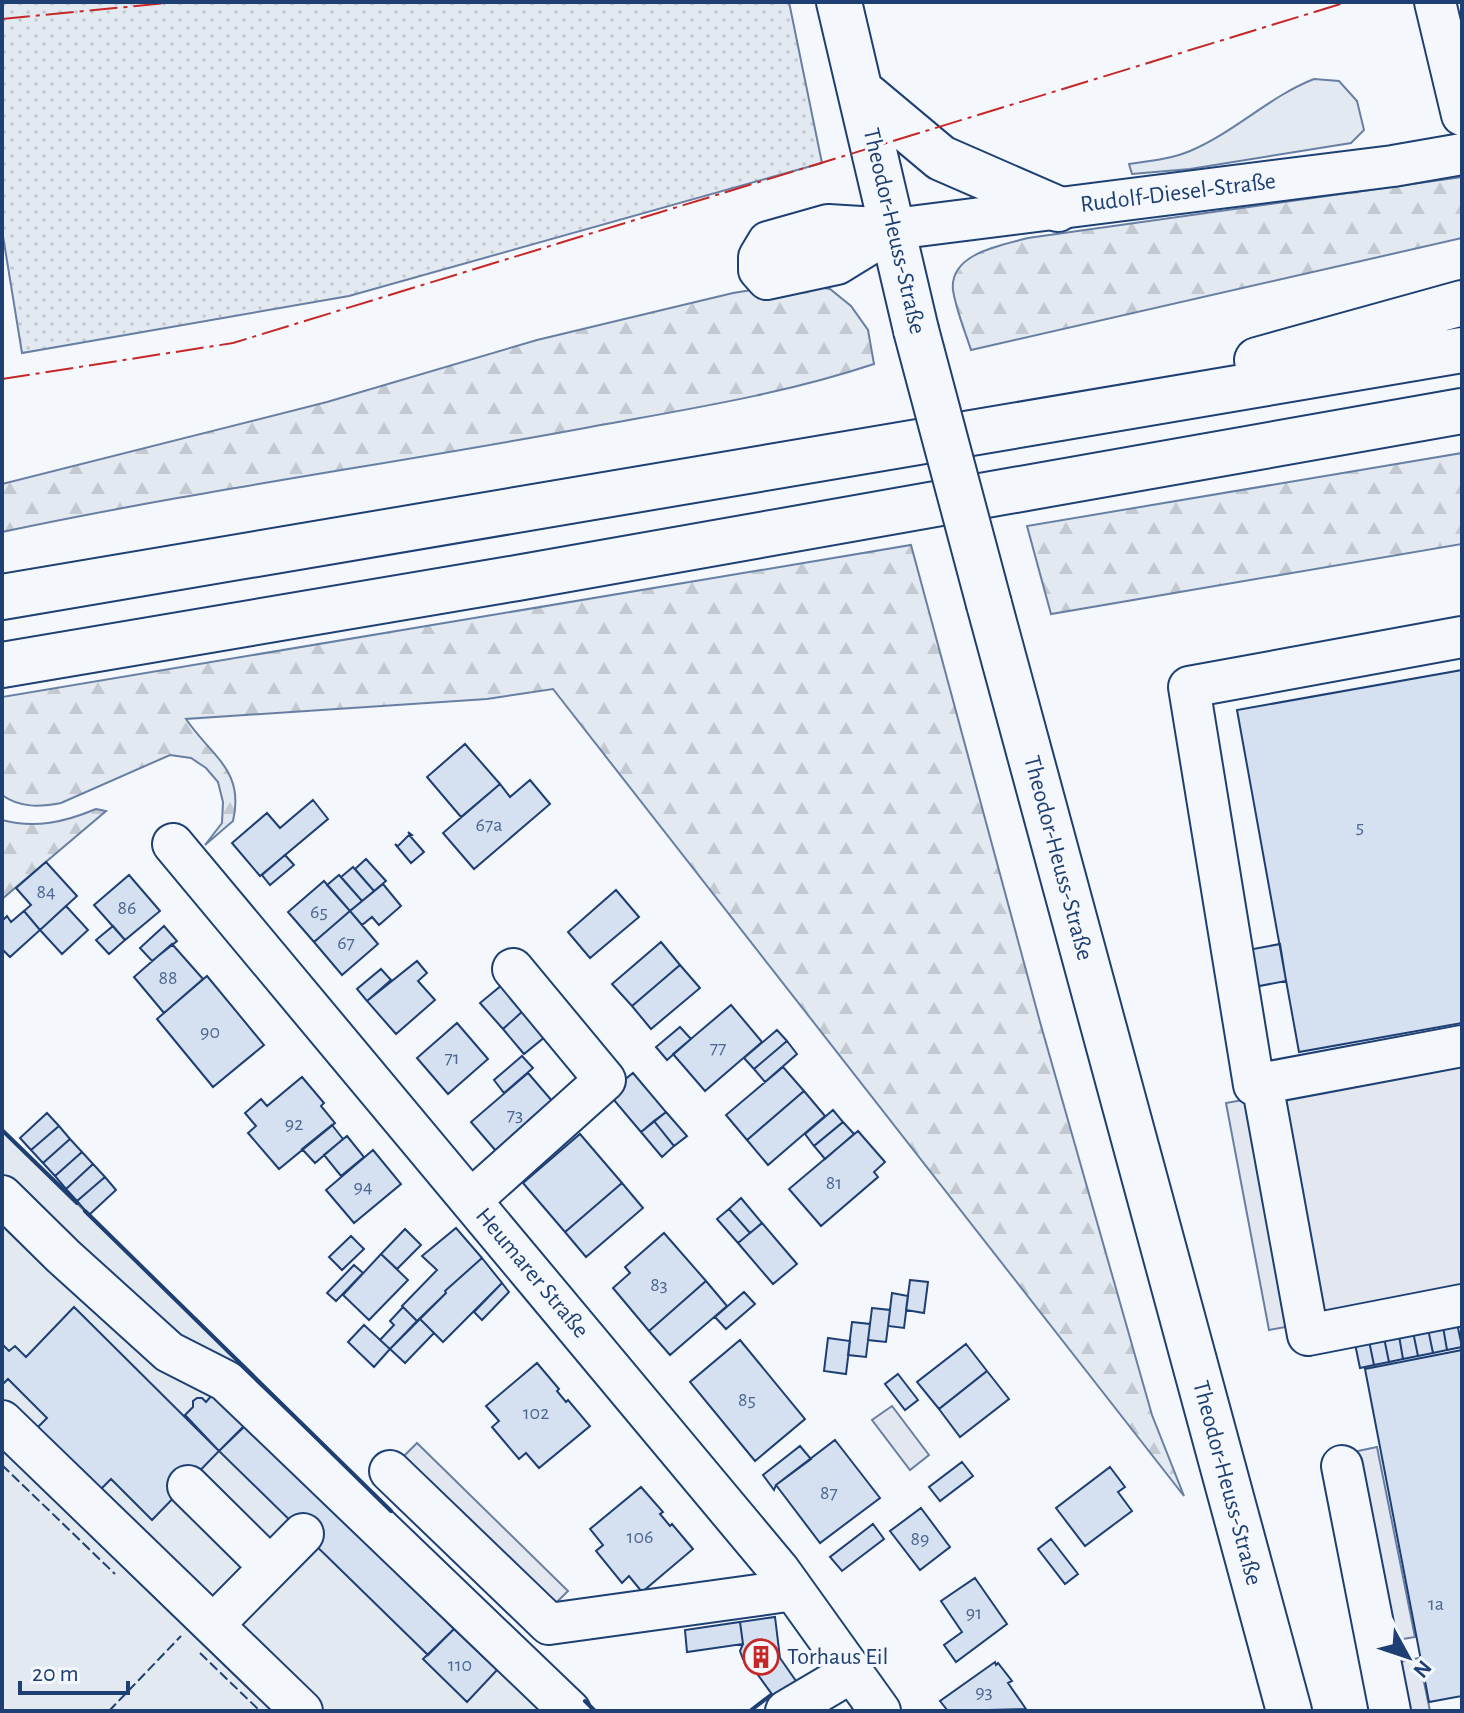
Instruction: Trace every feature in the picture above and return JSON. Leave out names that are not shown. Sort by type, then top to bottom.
[{"type":"main road","name":"Theodor-Heuss-Straße","points":[[839,2],[916,330],[1289,1711]]},
{"type":"main road","points":[[861,91],[941,158],[1058,209]]},
{"type":"main road","points":[[1027,423],[1462,303]]},
{"type":"main road","points":[[2,597],[1462,350]]},
{"type":"main road","points":[[2,665],[517,578],[1462,411]]},
{"type":"street","points":[[1435,2],[1462,115]]},
{"type":"street","name":"Rudolf-Diesel-Straße","points":[[894,229],[1462,154]]},
{"type":"street","points":[[1462,637],[1189,687],[1254,1085],[1462,1046]]},
{"type":"street","name":"Heumarer Straße","points":[[173,844],[790,1585],[880,1711]]},
{"type":"street","points":[[471,1200],[605,1080],[513,969]]},
{"type":"street","points":[[1262,1083],[1308,1335],[1462,1305]]},
{"type":"street","points":[[2,1196],[169,1352],[226,1381],[570,1711]]},
{"type":"street","points":[[2,1421],[302,1711]]},
{"type":"street","points":[[1342,1466],[1390,1711]]},
{"type":"street","points":[[390,1471],[549,1624],[780,1592],[790,1585]]},
{"type":"street","points":[[188,1486],[270,1567]]},
{"type":"street","points":[[213,1625],[303,1534]]},
{"type":"street","points":[[786,1711],[852,1672]]},
{"type":"green space","points":[[2,2],[789,2],[822,163],[349,296],[22,353],[2,230]]},
{"type":"green space","points":[[1314,79],[1339,81],[1357,101],[1364,130],[1351,143],[1190,169],[1132,174],[1129,164],[1190,151]]},
{"type":"green space","points":[[1462,177],[1462,238],[971,350],[956,305],[954,277],[968,259],[992,248],[1028,238]]},
{"type":"green space","points":[[796,283],[830,289],[851,306],[868,330],[874,364],[803,385],[695,408],[2,532],[2,484],[327,402],[537,340],[733,293]]},
{"type":"green space","points":[[1462,453],[1462,544],[1051,614],[1027,526]]},
{"type":"green space","points":[[911,545],[1040,1022],[1152,1415],[1184,1496],[553,689],[487,699],[186,719],[223,765],[234,789],[233,821],[205,845],[222,823],[223,802],[218,782],[206,768],[191,758],[170,755],[61,803],[30,805],[2,795],[2,697]]},
{"type":"green space","points":[[96,809],[106,811],[2,899],[2,820],[26,824],[50,823]]},
{"type":"green space","points":[[2,1130],[595,1711],[2,1711]]},
{"type":"shaded area","points":[[1462,1061],[1462,1296],[1269,1330],[1226,1103]]},
{"type":"shaded area","points":[[892,1406],[929,1455],[910,1470],[872,1420]]},
{"type":"shaded area","points":[[417,1443],[568,1591],[549,1610],[398,1462]]},
{"type":"shaded area","points":[[1377,1447],[1415,1637],[1391,1641],[1353,1452]]},
{"type":"shaded area","points":[[1419,1658],[1430,1711],[1404,1711],[1395,1663]]},
{"type":"building","points":[[1462,670],[1462,1023],[1299,1052],[1237,710]]},
{"type":"building","points":[[465,744],[500,784],[461,817],[427,777]]},
{"type":"building","points":[[530,780],[550,804],[474,869],[443,833],[500,784],[510,797]]},
{"type":"building","points":[[313,800],[328,819],[260,876],[232,843],[267,813],[280,828]]},
{"type":"building","points":[[408,832],[412,835],[424,852],[411,863],[395,844],[398,846],[410,834]]},
{"type":"building","points":[[285,855],[294,865],[270,885],[262,875]]},
{"type":"building","points":[[366,859],[386,881],[374,891],[355,869]]},
{"type":"building","points":[[46,862],[77,896],[40,930],[24,911],[31,905],[16,888]]},
{"type":"building","points":[[353,867],[374,891],[362,901],[341,877]]},
{"type":"building","points":[[129,875],[160,911],[125,940],[94,905]]},
{"type":"building","points":[[339,875],[362,901],[350,911],[327,885]]},
{"type":"building","points":[[324,881],[350,911],[314,942],[288,912]]},
{"type":"building","points":[[383,884],[401,906],[379,925],[372,917],[362,925],[350,911]]},
{"type":"building","points":[[616,890],[639,917],[590,958],[568,932]]},
{"type":"building","points":[[66,906],[88,930],[62,954],[40,930]]},
{"type":"building","points":[[24,911],[40,930],[10,957],[2,949],[2,921],[7,916],[11,922]]},
{"type":"building","points":[[350,911],[378,944],[342,975],[314,942]]},
{"type":"building","points":[[113,926],[125,940],[109,954],[96,940]]},
{"type":"building","points":[[164,926],[177,941],[152,961],[140,948]]},
{"type":"building","points":[[661,942],[680,965],[632,1006],[612,984]]},
{"type":"building","points":[[172,944],[203,979],[164,1013],[134,977]]},
{"type":"building","points":[[1280,944],[1286,981],[1254,987],[1248,950]]},
{"type":"building","points":[[417,961],[427,973],[418,981],[435,1000],[396,1034],[367,1001]]},
{"type":"building","points":[[680,965],[700,988],[651,1029],[632,1006]]},
{"type":"building","points":[[381,969],[391,980],[367,1001],[357,989]]},
{"type":"building","points":[[207,976],[264,1045],[213,1087],[157,1019]]},
{"type":"building","points":[[502,985],[524,1010],[503,1029],[480,1003]]},
{"type":"building","points":[[731,1005],[762,1042],[705,1091],[673,1054]]},
{"type":"building","points":[[524,1010],[546,1036],[524,1054],[503,1029]]},
{"type":"building","points":[[457,1023],[488,1059],[448,1094],[417,1058]]},
{"type":"building","points":[[680,1027],[691,1039],[667,1060],[656,1047]]},
{"type":"building","points":[[777,1030],[787,1041],[754,1069],[744,1058]]},
{"type":"building","points":[[787,1041],[797,1054],[765,1082],[754,1069]]},
{"type":"building","points":[[522,1056],[533,1068],[504,1093],[494,1080]]},
{"type":"building","points":[[783,1067],[804,1091],[747,1140],[726,1115]]},
{"type":"building","points":[[528,1073],[559,1109],[502,1158],[471,1122]]},
{"type":"building","points":[[633,1073],[666,1112],[641,1132],[608,1093]]},
{"type":"building","points":[[302,1077],[324,1103],[321,1106],[335,1123],[279,1169],[248,1133],[256,1126],[245,1113],[261,1099],[267,1106]]},
{"type":"building","points":[[804,1091],[825,1116],[768,1165],[747,1140]]},
{"type":"building","points":[[833,1110],[843,1122],[814,1146],[805,1134]]},
{"type":"building","points":[[666,1112],[687,1136],[674,1146],[654,1121]]},
{"type":"building","points":[[47,1113],[59,1126],[31,1150],[20,1138]]},
{"type":"building","points":[[654,1121],[674,1146],[662,1157],[641,1132]]},
{"type":"building","points":[[843,1122],[854,1134],[825,1159],[814,1146]]},
{"type":"building","points":[[332,1125],[343,1139],[315,1163],[302,1149]]},
{"type":"building","points":[[59,1126],[70,1139],[43,1163],[31,1150]]},
{"type":"building","points":[[858,1131],[885,1162],[874,1172],[878,1177],[821,1226],[789,1189]]},
{"type":"building","points":[[580,1134],[622,1183],[565,1232],[523,1183]]},
{"type":"building","points":[[347,1136],[364,1157],[341,1176],[324,1155]]},
{"type":"building","points":[[70,1139],[82,1152],[55,1176],[43,1163]]},
{"type":"building","points":[[373,1150],[401,1184],[354,1223],[326,1190]]},
{"type":"building","points":[[82,1152],[93,1164],[66,1189],[55,1176]]},
{"type":"building","points":[[93,1164],[105,1177],[77,1201],[66,1189]]},
{"type":"building","points":[[105,1177],[116,1190],[89,1215],[77,1201]]},
{"type":"building","points":[[622,1183],[643,1208],[586,1257],[565,1232]]},
{"type":"building","points":[[741,1198],[762,1223],[750,1233],[729,1209]]},
{"type":"building","points":[[729,1209],[750,1233],[738,1243],[717,1219]]},
{"type":"building","points":[[762,1223],[797,1264],[773,1284],[738,1243]]},
{"type":"building","points":[[456,1228],[482,1258],[417,1321],[402,1306],[437,1270],[422,1256]]},
{"type":"building","points":[[405,1229],[421,1245],[397,1269],[381,1254]]},
{"type":"building","points":[[664,1233],[706,1281],[649,1331],[613,1288],[630,1273],[625,1267]]},
{"type":"building","points":[[351,1236],[364,1249],[342,1270],[329,1257]]},
{"type":"building","points":[[381,1254],[408,1280],[369,1320],[343,1295]]},
{"type":"building","points":[[482,1258],[502,1283],[443,1342],[420,1319],[445,1291]]},
{"type":"building","points":[[354,1265],[363,1273],[336,1301],[327,1293]]},
{"type":"building","points":[[910,1280],[928,1282],[924,1313],[906,1310]]},
{"type":"building","points":[[706,1281],[727,1306],[670,1355],[649,1331]]},
{"type":"building","points":[[502,1283],[509,1292],[482,1320],[474,1312]]},
{"type":"building","points":[[744,1292],[755,1304],[726,1329],[715,1317]]},
{"type":"building","points":[[892,1293],[908,1296],[904,1328],[888,1326]]},
{"type":"building","points":[[74,1307],[219,1451],[152,1520],[111,1479],[100,1490],[36,1429],[47,1418],[8,1379],[2,1385],[2,1344],[9,1351],[15,1346],[26,1357]]},
{"type":"building","points":[[403,1307],[417,1321],[390,1349],[380,1340],[394,1325],[390,1321]]},
{"type":"building","points":[[872,1308],[890,1310],[886,1342],[868,1340]]},
{"type":"building","points":[[1456,1318],[1462,1347],[1447,1350],[1442,1321]]},
{"type":"building","points":[[420,1319],[434,1333],[405,1363],[390,1349]]},
{"type":"building","points":[[1442,1321],[1447,1350],[1433,1353],[1427,1324]]},
{"type":"building","points":[[852,1322],[870,1324],[866,1357],[848,1355]]},
{"type":"building","points":[[1427,1324],[1433,1353],[1418,1356],[1412,1327]]},
{"type":"building","points":[[364,1325],[390,1349],[374,1367],[348,1342]]},
{"type":"building","points":[[1412,1327],[1418,1356],[1403,1359],[1398,1330]]},
{"type":"building","points":[[1398,1330],[1403,1359],[1389,1362],[1383,1333]]},
{"type":"building","points":[[1383,1333],[1389,1362],[1374,1365],[1368,1336]]},
{"type":"building","points":[[1368,1336],[1374,1365],[1360,1368],[1354,1339]]},
{"type":"building","points":[[828,1338],[850,1341],[846,1374],[824,1371]]},
{"type":"building","points":[[740,1340],[805,1419],[755,1461],[690,1382]]},
{"type":"building","points":[[966,1344],[987,1371],[939,1409],[917,1382]]},
{"type":"building","points":[[1462,1350],[1462,1696],[1429,1702],[1365,1369]]},
{"type":"building","points":[[537,1363],[566,1402],[568,1400],[590,1426],[539,1468],[526,1453],[519,1459],[492,1427],[499,1421],[486,1406]]},
{"type":"building","points":[[987,1371],[1009,1399],[960,1437],[939,1409]]},
{"type":"building","points":[[898,1374],[918,1400],[905,1410],[885,1384]]},
{"type":"building","points":[[213,1394],[245,1426],[219,1451],[185,1415],[197,1398],[206,1402]]},
{"type":"building","points":[[245,1425],[454,1629],[428,1655],[219,1451]]},
{"type":"building","points":[[835,1440],[880,1498],[820,1543],[776,1485]]},
{"type":"building","points":[[800,1446],[811,1459],[776,1485],[774,1490],[763,1475]]},
{"type":"building","points":[[962,1462],[973,1476],[940,1501],[929,1487]]},
{"type":"building","points":[[1110,1467],[1125,1487],[1118,1492],[1132,1511],[1085,1546],[1056,1508]]},
{"type":"building","points":[[641,1487],[663,1512],[660,1514],[670,1526],[672,1524],[693,1549],[642,1592],[629,1576],[622,1583],[596,1551],[603,1545],[590,1529]]},
{"type":"building","points":[[921,1508],[950,1547],[920,1570],[890,1531]]},
{"type":"building","points":[[873,1524],[884,1539],[842,1571],[830,1557]]},
{"type":"building","points":[[1051,1539],[1078,1574],[1065,1584],[1038,1549]]},
{"type":"building","points":[[975,1578],[1007,1624],[956,1662],[944,1645],[962,1632],[941,1601]]},
{"type":"building","name":"Torhaus Eil","points":[[775,1617],[780,1658],[796,1681],[774,1697],[743,1659],[740,1622]]},
{"type":"building","points":[[740,1622],[743,1644],[687,1652],[685,1630]]},
{"type":"building","points":[[454,1629],[497,1670],[467,1702],[423,1659]]},
{"type":"building","points":[[995,1662],[1012,1681],[1008,1683],[1026,1709],[948,1711],[940,1701]]},
{"type":"fence","points":[[2,1465],[115,1574]]},
{"type":"fence","points":[[109,1711],[181,1636]]},
{"type":"fence","points":[[200,1653],[260,1711]]},
{"type":"wall","points":[[2,1130],[77,1203]]},
{"type":"wall","points":[[85,1211],[391,1511]]},
{"type":"wall","points":[[750,1711],[771,1695]]},
{"type":"wall","points":[[585,1701],[595,1711]]},
{"type":"power","points":[[2,19],[178,2]]},
{"type":"power","points":[[2,379],[233,343],[1347,2]]},
{"type":"place","name":"Torhaus Eil","points":[[761,1657]]}]
